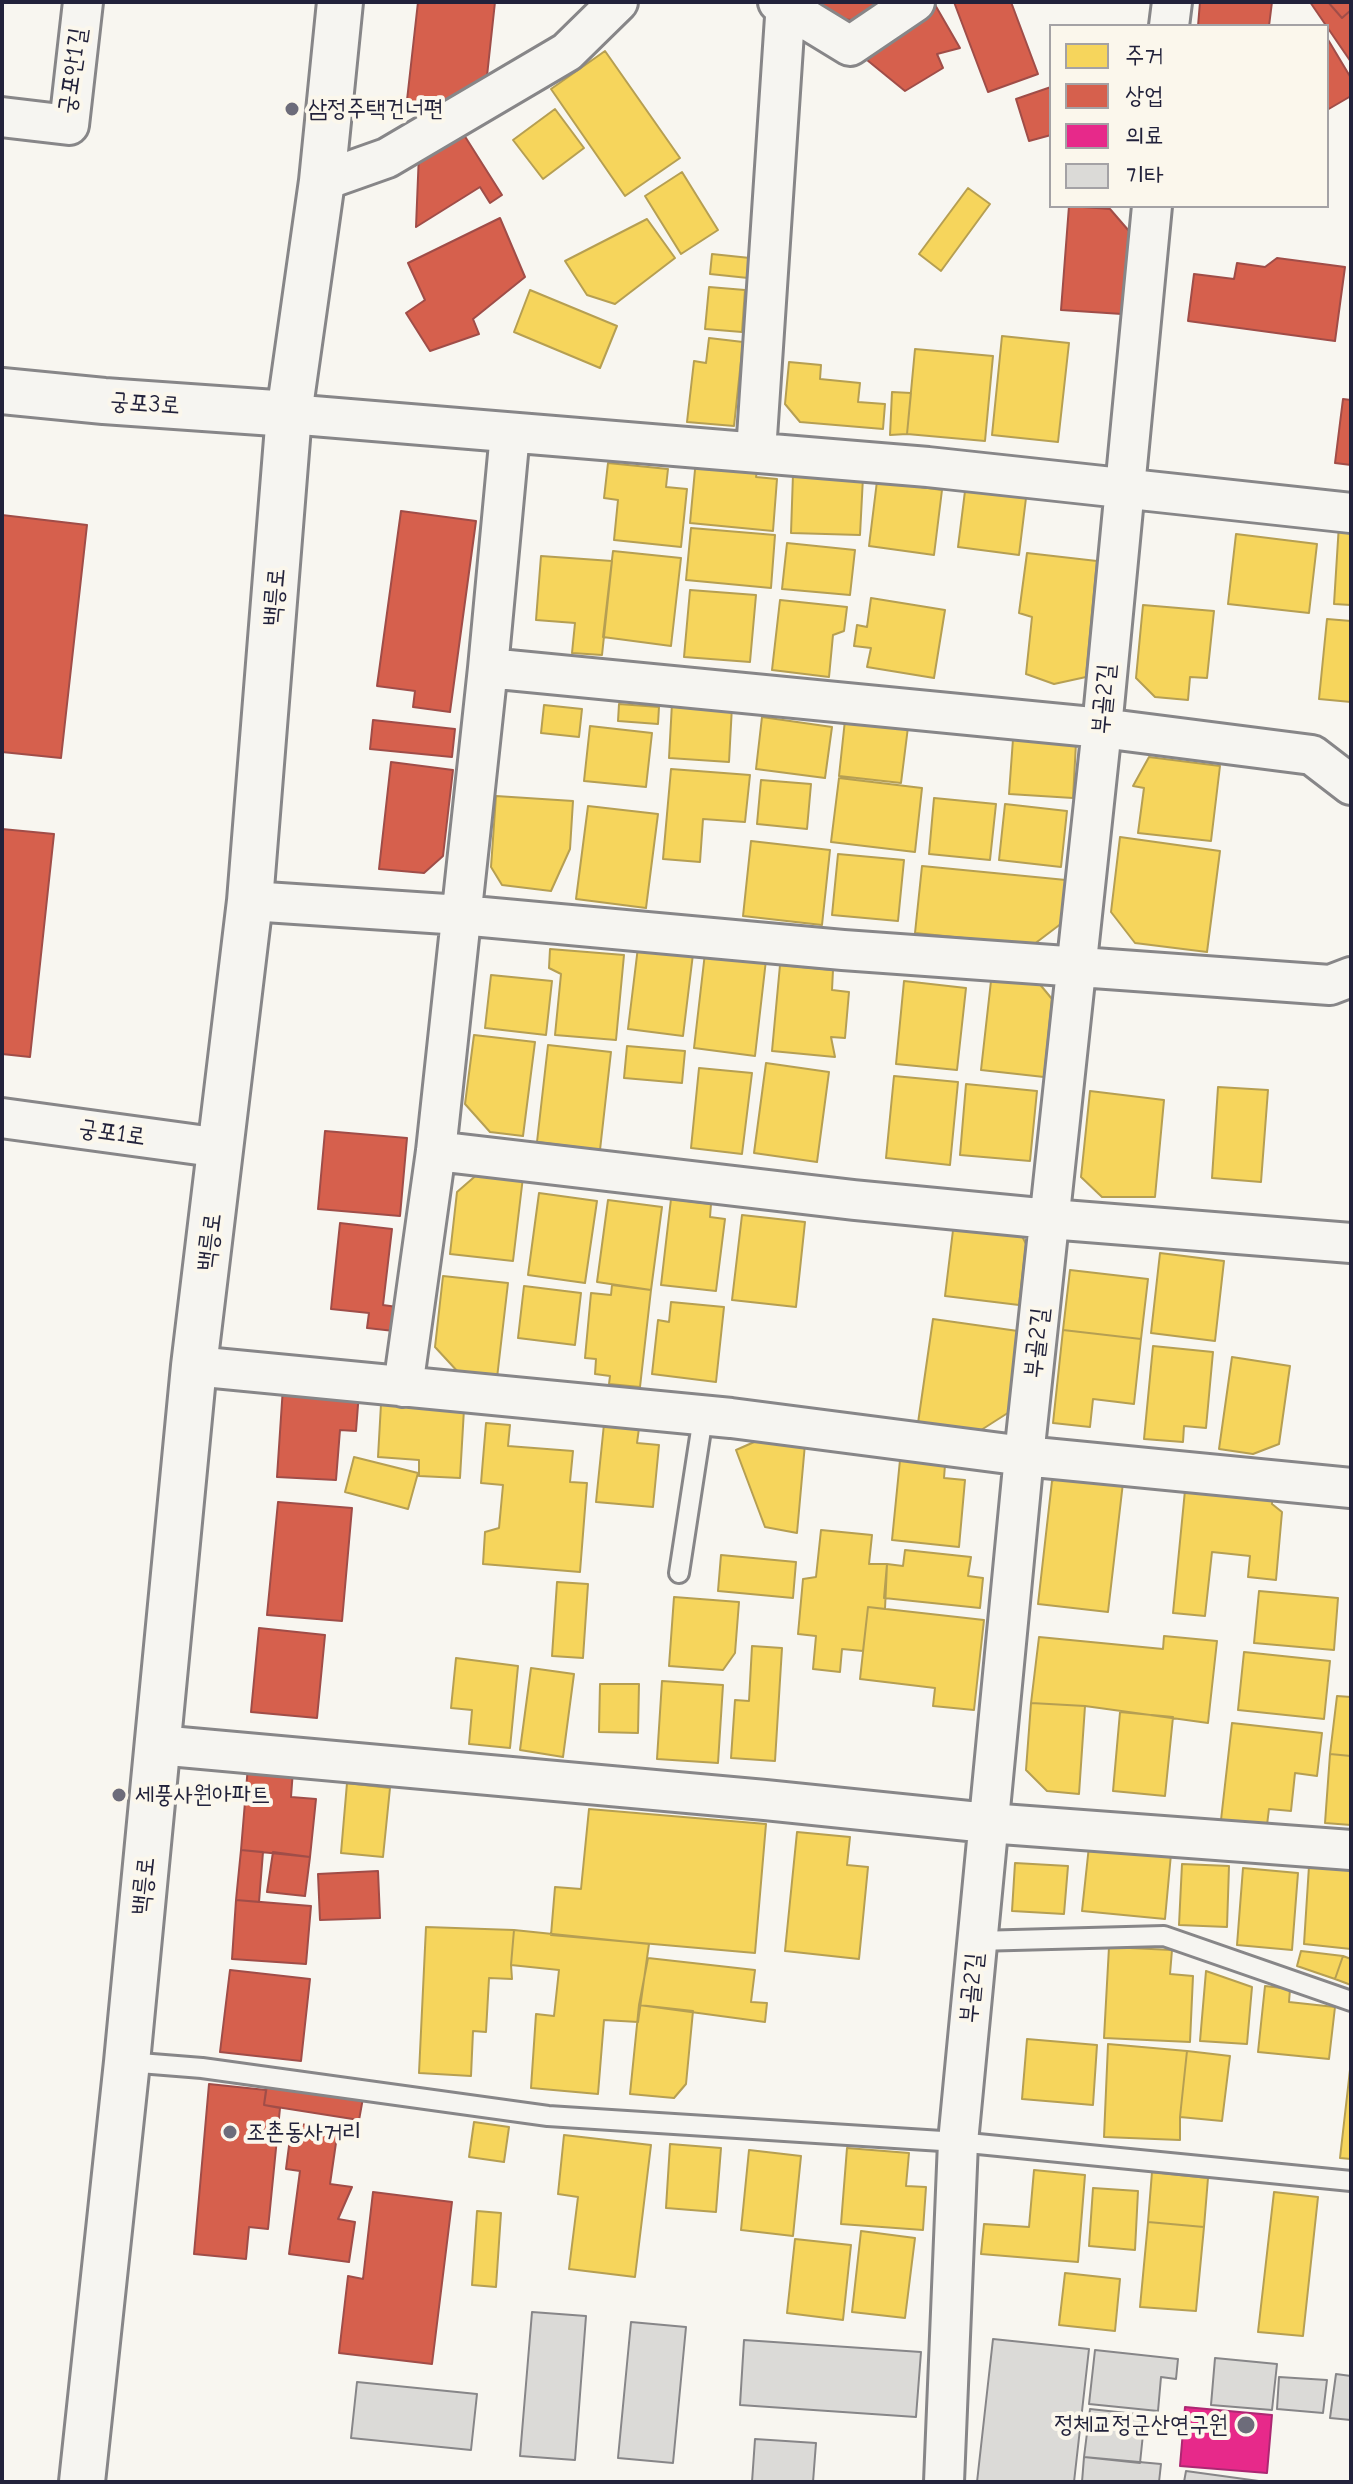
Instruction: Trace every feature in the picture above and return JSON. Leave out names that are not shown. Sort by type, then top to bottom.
[{"type":"street","name":"궁포안1길","points":[[2,117],[69,125],[83,2]]},
{"type":"street","name":"백릉로","points":[[82,2482],[127,2062],[194,1366],[250,901],[289,414],[322,181],[340,2]]},
{"type":"street","points":[[322,181],[387,158],[567,52],[618,2]]},
{"type":"street","points":[[756,452],[783,3],[850,46],[915,2]]},
{"type":"street","points":[[1169,24],[1172,2]]},
{"type":"street","name":"부골2길","points":[[944,2482],[958,2142],[976,1941],[1102,728],[1152,208]]},
{"type":"street","name":"궁포3로","points":[[2,391],[289,414]]},
{"type":"street","points":[[289,414],[756,452],[1351,513]]},
{"type":"street","points":[[403,1387],[436,1151],[510,433]]},
{"type":"street","points":[[488,668],[1102,728],[1312,755],[1351,785]]},
{"type":"street","points":[[250,901],[461,915],[843,950],[1330,985],[1351,977]]},
{"type":"street","name":"궁포1로","points":[[2,1118],[221,1148]]},
{"type":"street","points":[[436,1151],[854,1200],[1351,1243]]},
{"type":"street","points":[[194,1366],[731,1418],[1024,1456],[1351,1488]]},
{"type":"street","points":[[158,1745],[988,1823],[1351,1850]]},
{"type":"lane","points":[[679,1573],[703,1417]]},
{"type":"lane","points":[[976,1941],[1164,1936],[1351,2001]]},
{"type":"lane","points":[[127,2062],[202,2068],[548,2116],[958,2142],[1351,2181]]},
{"type":"building: 주거","points":[[605,51],[680,158],[625,196],[551,89]]},
{"type":"building: 주거","points":[[555,109],[584,148],[543,179],[513,140]]},
{"type":"building: 주거","points":[[682,172],[718,230],[681,254],[645,196]]},
{"type":"building: 주거","points":[[968,188],[990,204],[941,271],[919,254]]},
{"type":"building: 주거","points":[[647,219],[675,258],[615,304],[587,295],[565,261]]},
{"type":"building: 주거","points":[[712,254],[750,258],[748,278],[710,274]]},
{"type":"building: 주거","points":[[709,287],[745,290],[742,332],[705,329]]},
{"type":"building: 주거","points":[[530,290],[617,326],[600,368],[514,332]]},
{"type":"building: 주거","points":[[1002,336],[1069,343],[1058,442],[992,435]]},
{"type":"building: 주거","points":[[709,338],[743,342],[734,426],[687,422],[694,361],[706,363]]},
{"type":"building: 주거","points":[[915,349],[993,356],[985,441],[907,434]]},
{"type":"building: 주거","points":[[789,362],[821,365],[820,379],[860,383],[858,402],[885,404],[883,429],[800,422],[785,404]]},
{"type":"building: 주거","points":[[892,392],[911,393],[907,434],[890,435]]},
{"type":"building: 주거","points":[[696,459],[758,465],[756,477],[777,479],[773,531],[690,523]]},
{"type":"building: 주거","points":[[608,463],[668,469],[666,487],[687,489],[681,547],[614,540],[618,500],[604,498]]},
{"type":"building: 주거","points":[[793,474],[863,477],[860,535],[791,533]]},
{"type":"building: 주거","points":[[877,481],[942,490],[934,555],[869,546]]},
{"type":"building: 주거","points":[[965,491],[1026,498],[1019,555],[958,547]]},
{"type":"building: 주거","points":[[1339,524],[1351,525],[1351,605],[1334,604]]},
{"type":"building: 주거","points":[[691,528],[775,535],[771,588],[686,580]]},
{"type":"building: 주거","points":[[1236,534],[1317,544],[1309,613],[1228,604]]},
{"type":"building: 주거","points":[[787,543],[855,550],[850,595],[782,589]]},
{"type":"building: 주거","points":[[613,551],[681,558],[671,646],[603,637]]},
{"type":"building: 주거","points":[[1027,553],[1097,561],[1086,677],[1054,684],[1026,674],[1032,617],[1019,613]]},
{"type":"building: 주거","points":[[541,556],[612,561],[602,655],[572,653],[575,623],[536,620]]},
{"type":"building: 주거","points":[[690,590],[756,595],[750,662],[684,657]]},
{"type":"building: 주거","points":[[871,598],[945,610],[934,678],[867,667],[871,648],[854,646],[857,625],[867,627]]},
{"type":"building: 주거","points":[[780,600],[847,607],[844,631],[833,635],[829,677],[772,670]]},
{"type":"building: 주거","points":[[1143,605],[1214,611],[1207,678],[1190,677],[1188,700],[1155,697],[1136,678]]},
{"type":"building: 주거","points":[[1327,619],[1351,621],[1351,702],[1319,699]]},
{"type":"building: 주거","points":[[672,703],[732,706],[729,762],[669,758]]},
{"type":"building: 주거","points":[[619,704],[659,707],[658,724],[618,721]]},
{"type":"building: 주거","points":[[544,705],[582,709],[579,737],[541,733]]},
{"type":"building: 주거","points":[[762,717],[832,727],[825,778],[756,769]]},
{"type":"building: 주거","points":[[845,720],[908,727],[901,783],[839,776]]},
{"type":"building: 주거","points":[[590,726],[652,733],[646,787],[584,781]]},
{"type":"building: 주거","points":[[1013,739],[1076,743],[1073,798],[1009,794]]},
{"type":"building: 주거","points":[[1149,757],[1220,766],[1211,841],[1138,833],[1144,788],[1133,786]]},
{"type":"building: 주거","points":[[671,769],[750,775],[745,822],[703,819],[700,862],[663,859]]},
{"type":"building: 주거","points":[[839,778],[922,788],[915,852],[831,842]]},
{"type":"building: 주거","points":[[761,780],[811,784],[807,829],[757,824]]},
{"type":"building: 주거","points":[[496,796],[573,801],[570,849],[551,891],[502,885],[491,867]]},
{"type":"building: 주거","points":[[934,798],[996,804],[990,860],[929,854]]},
{"type":"building: 주거","points":[[1005,804],[1067,811],[1061,867],[999,860]]},
{"type":"building: 주거","points":[[588,806],[658,814],[646,908],[576,899]]},
{"type":"building: 주거","points":[[1120,837],[1220,851],[1207,952],[1135,943],[1111,912]]},
{"type":"building: 주거","points":[[751,841],[830,850],[822,925],[743,916]]},
{"type":"building: 주거","points":[[838,854],[904,860],[898,921],[832,915]]},
{"type":"building: 주거","points":[[922,866],[1066,880],[1062,923],[1033,945],[915,933]]},
{"type":"building: 주거","points":[[638,947],[693,954],[683,1036],[628,1029]]},
{"type":"building: 주거","points":[[550,949],[624,955],[616,1040],[555,1035],[561,974],[549,968]]},
{"type":"building: 주거","points":[[705,953],[766,960],[755,1056],[694,1048]]},
{"type":"building: 주거","points":[[780,965],[833,970],[832,990],[849,992],[845,1038],[831,1037],[835,1057],[772,1051]]},
{"type":"building: 주거","points":[[992,972],[1033,976],[1052,999],[1044,1077],[981,1070]]},
{"type":"building: 주거","points":[[491,975],[552,981],[546,1035],[485,1028]]},
{"type":"building: 주거","points":[[904,981],[966,988],[957,1070],[896,1064]]},
{"type":"building: 주거","points":[[474,1035],[535,1042],[523,1136],[490,1132],[465,1104]]},
{"type":"building: 주거","points":[[548,1045],[611,1052],[600,1150],[537,1142]]},
{"type":"building: 주거","points":[[627,1046],[685,1051],[682,1083],[624,1078]]},
{"type":"building: 주거","points":[[766,1063],[829,1072],[817,1162],[754,1153]]},
{"type":"building: 주거","points":[[699,1068],[752,1073],[742,1154],[691,1148]]},
{"type":"building: 주거","points":[[894,1076],[958,1082],[950,1165],[886,1158]]},
{"type":"building: 주거","points":[[966,1084],[1037,1091],[1030,1161],[960,1155]]},
{"type":"building: 주거","points":[[1218,1087],[1268,1090],[1261,1182],[1212,1178]]},
{"type":"building: 주거","points":[[1090,1091],[1164,1100],[1155,1197],[1102,1197],[1081,1177]]},
{"type":"building: 주거","points":[[480,1172],[523,1177],[513,1261],[450,1254],[457,1192]]},
{"type":"building: 주거","points":[[539,1193],[597,1201],[585,1283],[528,1275]]},
{"type":"building: 주거","points":[[671,1199],[711,1204],[710,1217],[725,1219],[716,1291],[661,1285]]},
{"type":"building: 주거","points":[[608,1200],[662,1207],[651,1290],[597,1282]]},
{"type":"building: 주거","points":[[742,1215],[805,1222],[796,1307],[732,1300]]},
{"type":"building: 주거","points":[[954,1222],[1019,1230],[1026,1244],[1019,1305],[945,1296]]},
{"type":"building: 주거","points":[[1160,1253],[1224,1261],[1215,1341],[1151,1333]]},
{"type":"building: 주거","points":[[1070,1270],[1148,1279],[1141,1339],[1063,1330]]},
{"type":"building: 주거","points":[[443,1276],[508,1283],[497,1378],[459,1373],[435,1347]]},
{"type":"building: 주거","points":[[612,1285],[651,1290],[640,1387],[609,1384],[610,1376],[595,1374],[596,1359],[585,1358],[591,1293],[611,1295]]},
{"type":"building: 주거","points":[[524,1286],[581,1293],[575,1345],[518,1338]]},
{"type":"building: 주거","points":[[671,1302],[724,1307],[716,1382],[652,1374],[658,1320],[669,1322]]},
{"type":"building: 주거","points":[[933,1319],[1025,1332],[1014,1409],[978,1432],[918,1423]]},
{"type":"building: 주거","points":[[1063,1330],[1141,1339],[1134,1404],[1093,1399],[1090,1427],[1053,1423]]},
{"type":"building: 주거","points":[[1153,1346],[1213,1352],[1206,1428],[1184,1426],[1183,1442],[1144,1439]]},
{"type":"building: 주거","points":[[1232,1357],[1290,1366],[1279,1444],[1253,1454],[1219,1449]]},
{"type":"building: 주거","points":[[381,1404],[464,1409],[460,1478],[419,1476],[419,1460],[378,1457]]},
{"type":"building: 주거","points":[[486,1423],[510,1425],[508,1446],[573,1451],[570,1482],[587,1483],[580,1572],[483,1564],[485,1532],[499,1528],[503,1485],[481,1483]]},
{"type":"building: 주거","points":[[604,1424],[639,1428],[637,1443],[659,1445],[653,1507],[596,1502]]},
{"type":"building: 주거","points":[[761,1439],[805,1444],[797,1533],[765,1527],[736,1450]]},
{"type":"building: 주거","points":[[354,1457],[418,1473],[408,1509],[345,1492]]},
{"type":"building: 주거","points":[[900,1460],[945,1465],[944,1478],[965,1480],[959,1547],[892,1540]]},
{"type":"building: 주거","points":[[1074,1469],[1124,1474],[1108,1612],[1038,1604],[1052,1481]]},
{"type":"building: 주거","points":[[1186,1480],[1273,1488],[1272,1504],[1282,1512],[1276,1580],[1248,1577],[1250,1556],[1212,1552],[1205,1616],[1173,1613]]},
{"type":"building: 주거","points":[[821,1530],[872,1535],[869,1564],[887,1564],[885,1609],[868,1607],[863,1651],[842,1649],[840,1672],[813,1669],[816,1636],[798,1634],[803,1579],[816,1577]]},
{"type":"building: 주거","points":[[905,1550],[971,1557],[968,1576],[983,1578],[980,1608],[884,1598],[887,1564],[903,1566]]},
{"type":"building: 주거","points":[[721,1555],[796,1562],[793,1598],[718,1591]]},
{"type":"building: 주거","points":[[557,1582],[588,1584],[583,1658],[552,1656]]},
{"type":"building: 주거","points":[[1259,1591],[1338,1598],[1334,1650],[1254,1643]]},
{"type":"building: 주거","points":[[674,1597],[739,1602],[735,1653],[723,1670],[669,1666]]},
{"type":"building: 주거","points":[[868,1607],[984,1620],[974,1710],[933,1706],[935,1688],[860,1679]]},
{"type":"building: 주거","points":[[1164,1636],[1217,1641],[1208,1723],[1085,1706],[1031,1703],[1039,1637],[1163,1649]]},
{"type":"building: 주거","points":[[752,1646],[782,1648],[775,1761],[731,1758],[735,1700],[749,1701]]},
{"type":"building: 주거","points":[[1244,1652],[1330,1661],[1324,1719],[1238,1710]]},
{"type":"building: 주거","points":[[456,1658],[518,1666],[510,1748],[469,1744],[472,1710],[451,1708]]},
{"type":"building: 주거","points":[[531,1668],[574,1674],[563,1757],[520,1750]]},
{"type":"building: 주거","points":[[662,1681],[723,1685],[718,1763],[657,1759]]},
{"type":"building: 주거","points":[[600,1684],[639,1684],[638,1733],[599,1732]]},
{"type":"building: 주거","points":[[1337,1696],[1351,1697],[1351,1756],[1330,1754]]},
{"type":"building: 주거","points":[[1031,1703],[1085,1706],[1079,1794],[1047,1791],[1026,1770]]},
{"type":"building: 주거","points":[[1120,1712],[1173,1717],[1165,1796],[1113,1791]]},
{"type":"building: 주거","points":[[1232,1723],[1322,1733],[1317,1776],[1295,1773],[1291,1811],[1269,1809],[1267,1825],[1221,1820]]},
{"type":"building: 주거","points":[[1330,1754],[1351,1756],[1351,1825],[1325,1823]]},
{"type":"building: 주거","points":[[347,1783],[390,1788],[383,1857],[341,1853]]},
{"type":"building: 주거","points":[[589,1809],[766,1824],[755,1953],[551,1935],[555,1887],[581,1889]]},
{"type":"building: 주거","points":[[797,1832],[850,1837],[847,1865],[868,1867],[859,1959],[785,1951]]},
{"type":"building: 주거","points":[[1089,1846],[1171,1854],[1165,1919],[1082,1911]]},
{"type":"building: 주거","points":[[1015,1863],[1068,1866],[1064,1914],[1012,1911]]},
{"type":"building: 주거","points":[[1182,1864],[1229,1866],[1227,1927],[1179,1925]]},
{"type":"building: 주거","points":[[1309,1866],[1351,1869],[1351,1949],[1304,1944]]},
{"type":"building: 주거","points":[[1243,1868],[1298,1873],[1292,1950],[1237,1945]]},
{"type":"building: 주거","points":[[426,1927],[514,1930],[512,1979],[489,1978],[486,2032],[473,2031],[471,2076],[419,2073]]},
{"type":"building: 주거","points":[[514,1930],[649,1944],[638,2022],[604,2020],[598,2094],[531,2088],[536,2014],[554,2016],[559,1970],[511,1965]]},
{"type":"building: 주거","points":[[1109,1947],[1172,1950],[1170,1974],[1193,1976],[1190,2042],[1104,2038]]},
{"type":"building: 주거","points":[[1301,1951],[1343,1956],[1335,1979],[1297,1966]]},
{"type":"building: 주거","points":[[1343,1956],[1351,1959],[1351,1985],[1335,1979]]},
{"type":"building: 주거","points":[[648,1958],[755,1970],[751,2002],[767,2003],[765,2022],[639,2005]]},
{"type":"building: 주거","points":[[1206,1971],[1252,1987],[1247,2044],[1200,2041]]},
{"type":"building: 주거","points":[[1265,1986],[1290,1989],[1289,2002],[1335,2007],[1329,2059],[1258,2052]]},
{"type":"building: 주거","points":[[639,2005],[693,2011],[686,2084],[674,2098],[630,2094]]},
{"type":"building: 주거","points":[[1027,2039],[1097,2045],[1093,2105],[1022,2099]]},
{"type":"building: 주거","points":[[1108,2044],[1187,2051],[1180,2140],[1104,2137]]},
{"type":"building: 주거","points":[[1187,2051],[1230,2056],[1222,2121],[1180,2117]]},
{"type":"building: 주거","points":[[1351,2061],[1351,2159],[1340,2158]]},
{"type":"building: 주거","points":[[474,2122],[509,2127],[504,2162],[469,2157]]},
{"type":"building: 주거","points":[[564,2135],[651,2145],[635,2277],[569,2269],[578,2197],[558,2194]]},
{"type":"building: 주거","points":[[670,2144],[721,2148],[716,2212],[666,2208]]},
{"type":"building: 주거","points":[[847,2148],[909,2153],[906,2186],[926,2187],[923,2230],[841,2224]]},
{"type":"building: 주거","points":[[749,2150],[801,2156],[793,2236],[741,2230]]},
{"type":"building: 주거","points":[[1034,2170],[1085,2175],[1078,2262],[981,2254],[984,2224],[1029,2227]]},
{"type":"building: 주거","points":[[1152,2172],[1208,2178],[1204,2227],[1148,2222]]},
{"type":"building: 주거","points":[[1093,2188],[1138,2191],[1135,2250],[1089,2246]]},
{"type":"building: 주거","points":[[1274,2192],[1318,2197],[1303,2336],[1258,2332]]},
{"type":"building: 주거","points":[[477,2211],[501,2213],[496,2287],[472,2285]]},
{"type":"building: 주거","points":[[1148,2222],[1204,2227],[1196,2311],[1140,2307]]},
{"type":"building: 주거","points":[[861,2231],[915,2238],[905,2318],[852,2312]]},
{"type":"building: 주거","points":[[795,2239],[851,2245],[843,2320],[787,2313]]},
{"type":"building: 주거","points":[[1065,2273],[1120,2279],[1115,2331],[1059,2325]]},
{"type":"building: 상업","points":[[418,2],[495,2],[487,76],[427,114],[406,109]]},
{"type":"building: 상업","points":[[814,2],[885,2],[861,21],[833,18]]},
{"type":"building: 상업","points":[[954,2],[1011,2],[1038,74],[988,92]]},
{"type":"building: 상업","points":[[1200,2],[1272,2],[1269,24],[1198,24]]},
{"type":"building: 상업","points":[[1310,2],[1328,2],[1342,18],[1351,10],[1351,62],[1329,30],[1329,24],[1325,24]]},
{"type":"building: 상업","points":[[1328,2],[1351,2],[1351,10],[1342,18]]},
{"type":"building: 상업","points":[[934,3],[960,48],[937,54],[943,68],[905,91],[867,60]]},
{"type":"building: 상업","points":[[1329,41],[1351,78],[1351,96],[1329,109]]},
{"type":"building: 상업","points":[[1049,88],[1049,136],[1029,141],[1016,99]]},
{"type":"building: 상업","points":[[459,127],[502,195],[490,203],[480,187],[416,227],[419,153]]},
{"type":"building: 상업","points":[[1069,208],[1110,209],[1129,231],[1122,314],[1061,310]]},
{"type":"building: 상업","points":[[500,218],[525,277],[473,319],[479,334],[430,351],[406,313],[425,300],[408,263]]},
{"type":"building: 상업","points":[[1277,258],[1345,267],[1335,341],[1188,321],[1194,274],[1234,279],[1237,263],[1265,267]]},
{"type":"building: 상업","points":[[1343,399],[1351,400],[1351,465],[1335,463]]},
{"type":"building: 상업","points":[[401,511],[476,521],[450,712],[413,707],[415,691],[377,686]]},
{"type":"building: 상업","points":[[2,515],[87,525],[61,758],[2,752]]},
{"type":"building: 상업","points":[[373,720],[455,729],[452,757],[370,749]]},
{"type":"building: 상업","points":[[391,762],[453,770],[443,856],[424,873],[379,869]]},
{"type":"building: 상업","points":[[2,829],[54,834],[30,1057],[2,1054]]},
{"type":"building: 상업","points":[[325,1131],[407,1138],[400,1216],[318,1209]]},
{"type":"building: 상업","points":[[340,1223],[392,1229],[383,1305],[397,1307],[394,1331],[367,1328],[369,1313],[331,1309]]},
{"type":"building: 상업","points":[[283,1387],[359,1392],[356,1431],[340,1430],[336,1480],[277,1477]]},
{"type":"building: 상업","points":[[278,1502],[352,1508],[342,1621],[267,1615]]},
{"type":"building: 상업","points":[[259,1628],[325,1635],[317,1718],[251,1712]]},
{"type":"building: 상업","points":[[248,1766],[293,1770],[291,1797],[316,1799],[310,1857],[241,1850]]},
{"type":"building: 상업","points":[[241,1850],[263,1852],[259,1902],[236,1900]]},
{"type":"building: 상업","points":[[273,1852],[310,1857],[305,1896],[267,1892]]},
{"type":"building: 상업","points":[[378,1871],[380,1918],[320,1920],[318,1874]]},
{"type":"building: 상업","points":[[236,1900],[311,1906],[306,1964],[232,1959]]},
{"type":"building: 상업","points":[[230,1970],[310,1979],[301,2061],[220,2052]]},
{"type":"building: 상업","points":[[269,2072],[365,2087],[359,2120],[264,2105]]},
{"type":"building: 상업","points":[[209,2084],[266,2090],[264,2105],[280,2108],[268,2229],[249,2227],[246,2259],[194,2254]]},
{"type":"building: 상업","points":[[292,2123],[338,2129],[330,2184],[352,2187],[338,2219],[355,2222],[349,2262],[289,2254],[300,2171],[286,2169]]},
{"type":"building: 상업","points":[[373,2192],[452,2202],[432,2364],[339,2353],[348,2276],[363,2279]]},
{"type":"building: 의료","points":[[1185,2407],[1272,2415],[1267,2473],[1180,2466]]},
{"type":"building: 기타","points":[[532,2312],[586,2316],[575,2460],[520,2456]]},
{"type":"building: 기타","points":[[631,2322],[686,2327],[673,2463],[618,2458]]},
{"type":"building: 기타","points":[[993,2339],[1089,2349],[1074,2482],[977,2482]]},
{"type":"building: 기타","points":[[744,2340],[921,2352],[916,2417],[740,2405]]},
{"type":"building: 기타","points":[[1095,2350],[1178,2359],[1176,2379],[1161,2377],[1158,2411],[1089,2404]]},
{"type":"building: 기타","points":[[1215,2358],[1277,2364],[1272,2410],[1211,2405]]},
{"type":"building: 기타","points":[[1336,2374],[1351,2376],[1351,2420],[1330,2418]]},
{"type":"building: 기타","points":[[1279,2377],[1327,2380],[1323,2413],[1277,2409]]},
{"type":"building: 기타","points":[[357,2382],[477,2394],[471,2450],[351,2438]]},
{"type":"building: 기타","points":[[1090,2409],[1145,2415],[1140,2463],[1084,2457]]},
{"type":"building: 기타","points":[[755,2439],[816,2443],[813,2482],[752,2482]]},
{"type":"building: 기타","points":[[1084,2457],[1161,2464],[1159,2482],[1082,2482]]},
{"type":"building: 기타","points":[[1186,2471],[1266,2482],[1184,2482]]},
{"type":"place","name":"삼정주택건너편","points":[[292,109]]},
{"type":"place","name":"세풍사원아파트","points":[[119,1795]]},
{"type":"place","name":"조촌동사거리","points":[[230,2132]]},
{"type":"place","name":"정체교정군산연구원","points":[[1246,2425]]}]
